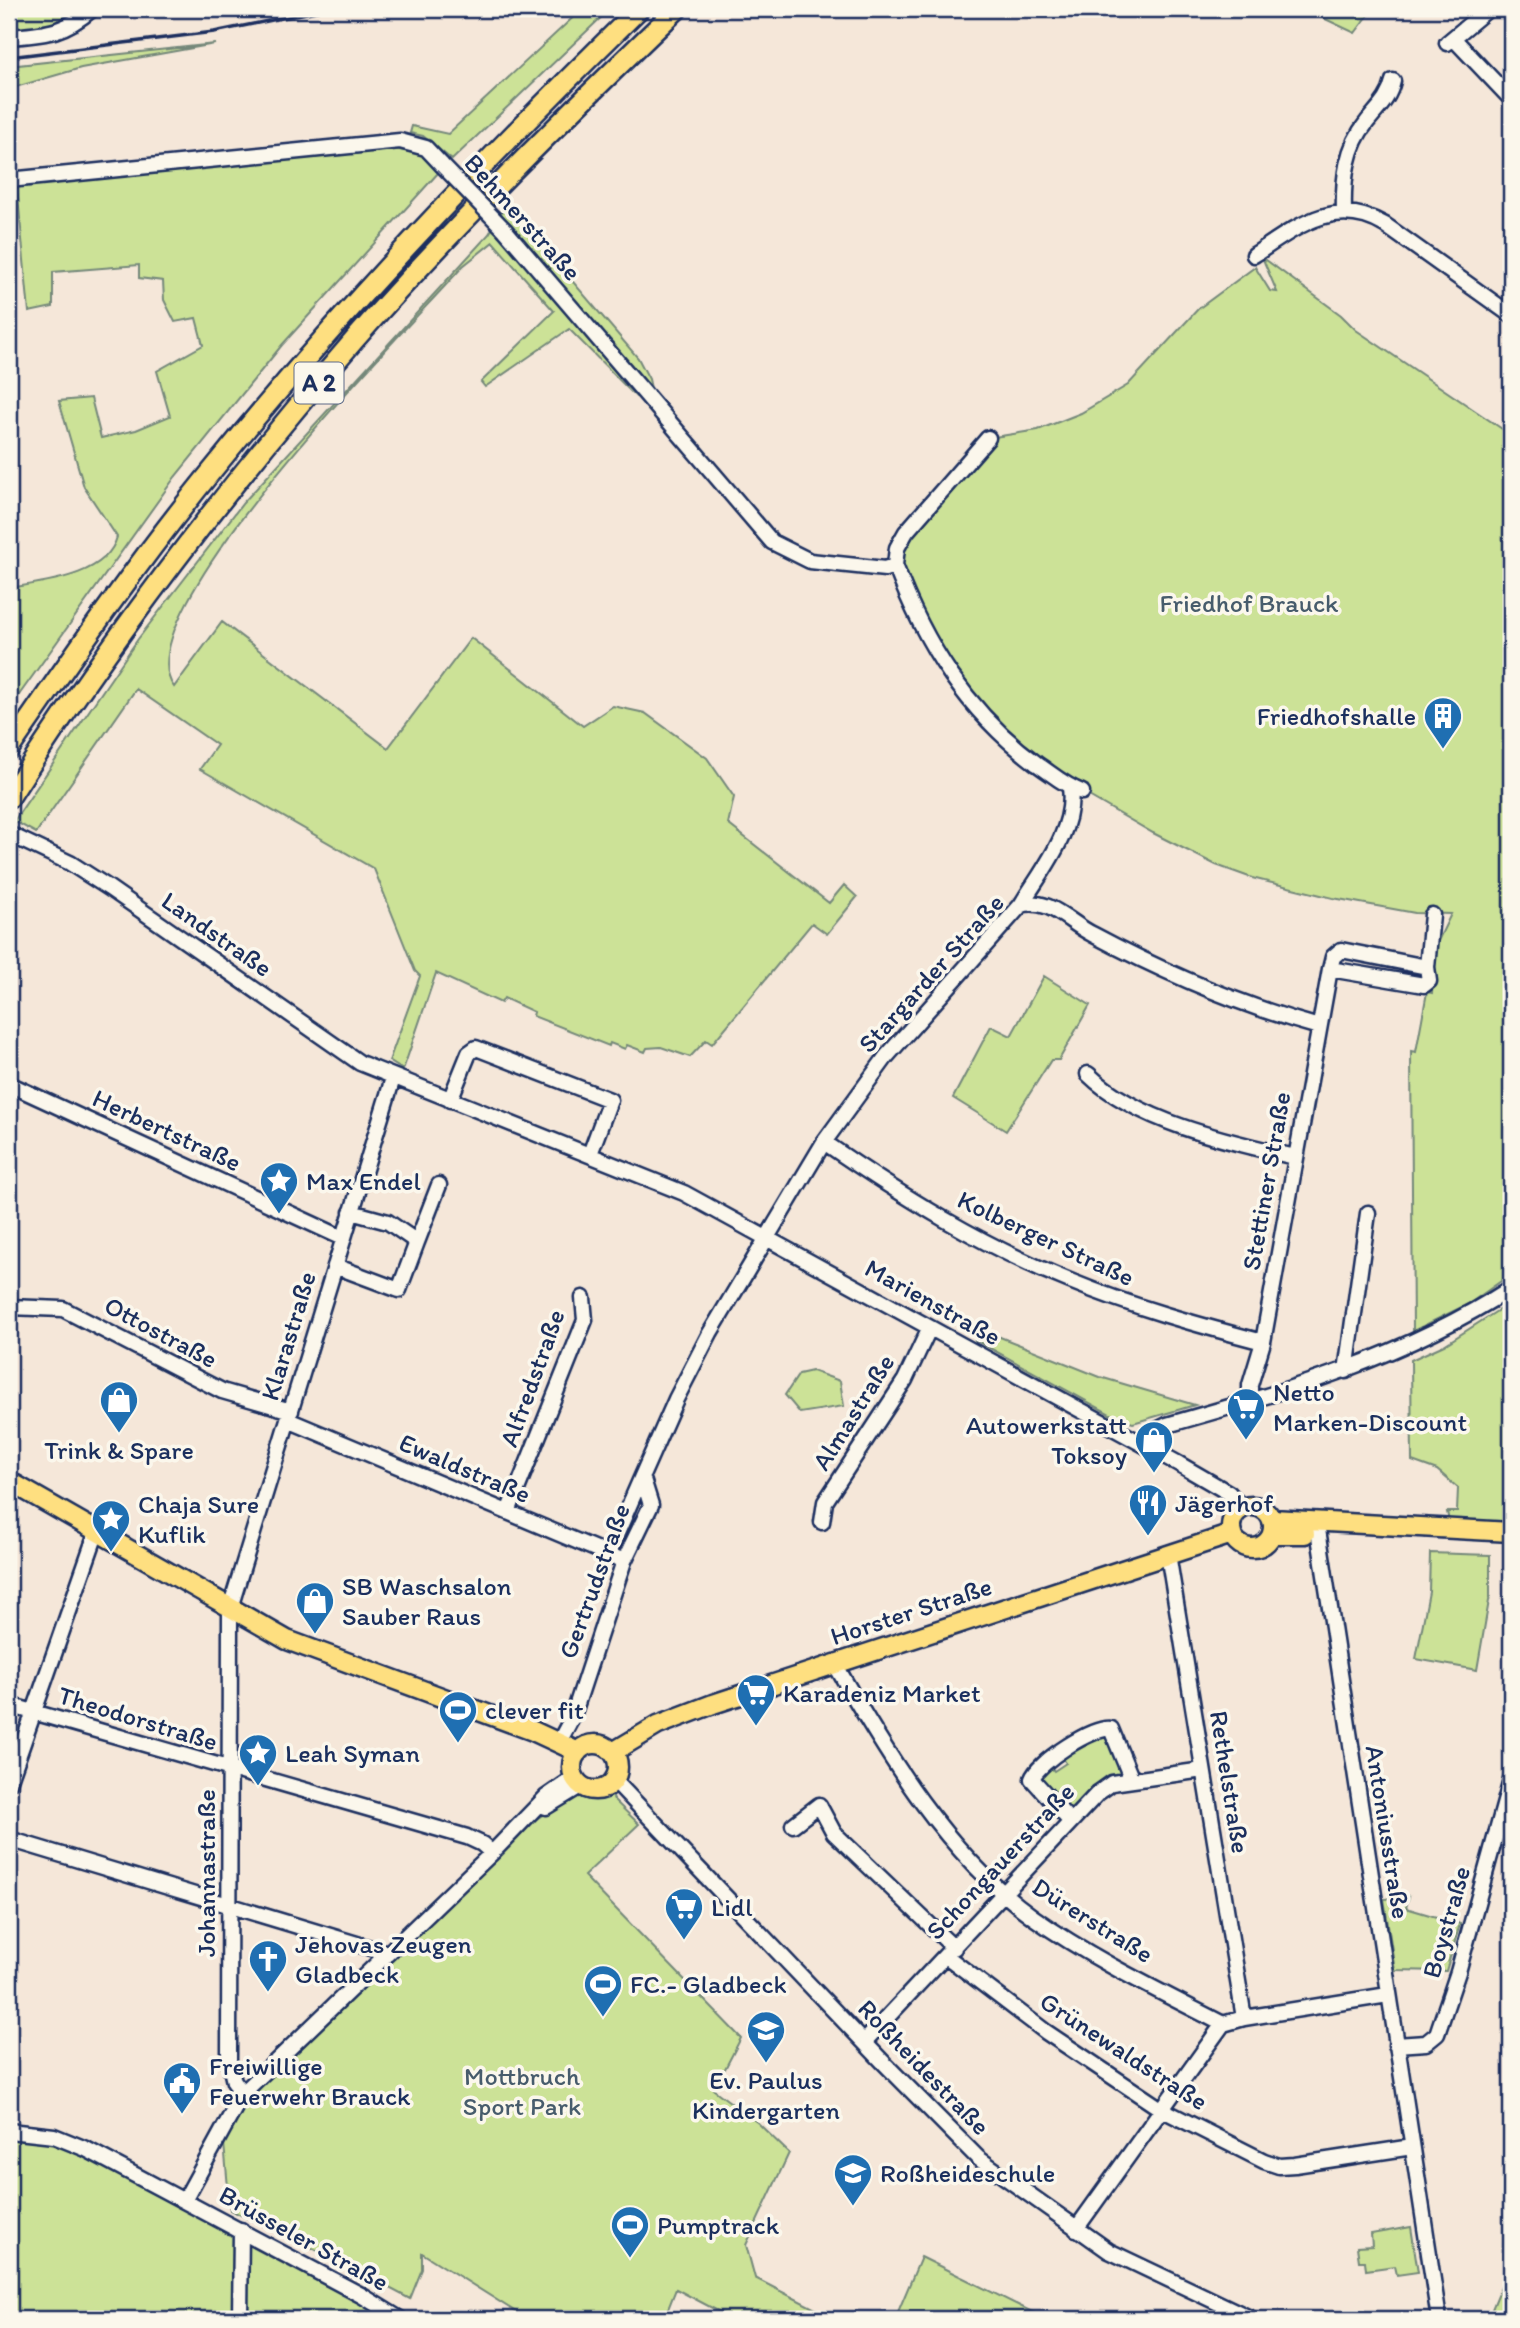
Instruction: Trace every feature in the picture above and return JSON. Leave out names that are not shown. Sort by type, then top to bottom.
[{"type":"highway","name":"A 2","points":[[9,749],[101,616],[214,467],[339,320],[455,194],[639,9]]},
{"type":"highway","name":"A 2","points":[[9,797],[122,632],[176,559],[233,485],[357,338],[498,187],[677,9]]},
{"type":"main road","points":[[9,1481],[287,1640],[317,1654],[559,1742],[578,1752]]},
{"type":"main road","points":[[1259,1507],[1272,1527],[1265,1544],[1250,1548],[1241,1545],[1233,1534],[1232,1520],[1242,1508],[1259,1507]]},
{"type":"main road","points":[[1272,1527],[1511,1542]]},
{"type":"main road","points":[[1317,1529],[1511,1532]]},
{"type":"main road","name":"Horster Straße","points":[[613,1752],[658,1725],[1233,1534]]},
{"type":"main road","points":[[594,1744],[613,1752],[618,1767],[614,1780],[601,1789],[578,1781],[573,1762],[578,1752],[594,1744]]},
{"type":"street","points":[[9,37],[51,34],[74,25],[92,9]]},
{"type":"street","points":[[1488,9],[1450,41],[1511,99]]},
{"type":"street","points":[[1344,212],[1346,166],[1353,143],[1390,95],[1394,81]]},
{"type":"street","name":"Behmerstraße","points":[[9,180],[400,141],[426,148],[505,230],[772,542],[810,561],[885,569],[895,565]]},
{"type":"street","points":[[1254,256],[1308,219],[1344,212],[1374,219],[1510,312]]},
{"type":"street","points":[[988,438],[906,532],[897,548],[895,565],[960,692],[993,728],[1076,790],[1068,825],[1021,905]]},
{"type":"street","name":"Landstraße","points":[[10,835],[70,863],[343,1051],[393,1078]]},
{"type":"street","name":"Stargarder Straße","points":[[766,1237],[824,1142],[886,1057],[1021,905],[1034,901],[1046,905],[1088,932],[1157,968],[1245,1004],[1319,1027]]},
{"type":"street","points":[[1427,967],[1341,950],[1333,957],[1330,969],[1424,985],[1430,973],[1427,967],[1432,915]]},
{"type":"street","name":"Stettiner Straße","points":[[1250,1401],[1250,1385],[1263,1342],[1330,969]]},
{"type":"street","points":[[450,1100],[471,1050],[476,1048],[610,1100],[590,1154]]},
{"type":"street","points":[[1088,1074],[1106,1091],[1179,1124],[1239,1144],[1295,1157]]},
{"type":"street","name":"Marienstraße","points":[[393,1078],[590,1154],[684,1194],[1219,1487],[1242,1508]]},
{"type":"street","name":"Klarastraße","points":[[230,1608],[393,1078]]},
{"type":"street","name":"Herbertstraße","points":[[9,1084],[343,1238]]},
{"type":"street","name":"Kolberger Straße","points":[[824,1142],[912,1201],[1035,1266],[1127,1303],[1263,1342]]},
{"type":"street","points":[[335,1266],[399,1290],[439,1185]]},
{"type":"street","points":[[351,1212],[388,1222],[417,1242]]},
{"type":"street","points":[[1346,1371],[1368,1213]]},
{"type":"street","name":"Gertrudstraße","points":[[608,1555],[681,1389],[766,1237]]},
{"type":"street","points":[[1144,1445],[1153,1432],[1167,1425],[1346,1371],[1422,1340],[1511,1288]]},
{"type":"street","name":"Alfredstraße","points":[[508,1512],[585,1320],[583,1298]]},
{"type":"street","name":"Ottostraße","points":[[9,1307],[64,1309],[222,1391],[289,1415]]},
{"type":"street","name":"Almastraße","points":[[822,1522],[825,1502],[905,1380],[929,1329]]},
{"type":"street","name":"Ewaldstraße","points":[[289,1415],[624,1561]]},
{"type":"street","name":"Gertrudstraße","points":[[559,1742],[573,1716],[624,1561],[651,1505],[642,1476]]},
{"type":"street","name":"Antoniusstraße","points":[[1317,1529],[1412,2147]]},
{"type":"street","points":[[9,1783],[97,1531]]},
{"type":"street","name":"Rethelstraße","points":[[1168,1554],[1244,2018]]},
{"type":"street","name":"Johannastraße","points":[[230,1608],[229,2061],[239,2088]]},
{"type":"street","name":"Dürerstraße","points":[[835,1664],[918,1799],[1004,1894],[1060,1935],[1223,2024]]},
{"type":"street","name":"Theodorstraße","points":[[9,1705],[231,1772],[467,1837],[482,1844],[492,1853]]},
{"type":"street","points":[[1070,1821],[1032,1779],[1037,1769],[1063,1750],[1089,1734],[1104,1728],[1111,1729],[1132,1780]]},
{"type":"street","name":"Schongauerstraße","points":[[864,2042],[1070,1821],[1105,1788],[1112,1783],[1203,1770]]},
{"type":"street","name":"Roßheidestraße","points":[[614,1780],[978,2158],[1076,2229],[1138,2266],[1252,2319]]},
{"type":"street","name":"Boystraße","points":[[1396,2045],[1426,2043],[1437,2034],[1511,1780]]},
{"type":"street","points":[[184,2201],[239,2088],[387,1954],[546,1797],[578,1781]]},
{"type":"street","name":"Grünewaldstraße","points":[[793,1825],[819,1805],[834,1833],[950,1952],[1046,2032],[1161,2109],[1279,2166],[1412,2147]]},
{"type":"street","points":[[9,1839],[387,1954]]},
{"type":"street","points":[[1076,2229],[1223,2024],[1244,2018],[1388,1995]]},
{"type":"street","name":"Brüsseler Straße","points":[[9,2131],[54,2136],[86,2148],[361,2295],[400,2319]]},
{"type":"street","points":[[1412,2147],[1439,2319]]},
{"type":"street","points":[[240,2319],[241,2230]]},
{"type":"green space","points":[[9,9],[87,9],[71,23],[9,34]]},
{"type":"green space","points":[[582,9],[610,9],[452,160],[423,136],[410,133],[412,126],[448,134]]},
{"type":"green space","points":[[1304,9],[1373,9],[1355,33]]},
{"type":"green space","points":[[215,44],[81,68],[9,89],[9,66]]},
{"type":"green space","points":[[386,148],[419,153],[439,172],[282,345],[175,477],[9,709],[9,588],[55,580],[87,569],[111,550],[117,537],[84,487],[59,401],[91,398],[101,438],[136,430],[170,416],[157,371],[203,345],[196,318],[175,322],[164,300],[163,281],[139,278],[139,265],[53,272],[53,307],[29,312],[17,187]]},
{"type":"green space","points":[[506,205],[522,217],[539,242],[638,358],[649,379],[654,403],[636,397],[569,329],[485,387],[481,382],[554,311],[493,242],[463,266],[335,406],[279,471],[228,537],[189,599],[169,651],[174,687],[222,622],[388,748],[471,638],[583,726],[613,706],[645,713],[707,758],[734,797],[728,824],[829,903],[844,885],[857,897],[827,934],[812,923],[712,1044],[706,1040],[690,1057],[661,1047],[647,1048],[645,1052],[627,1045],[625,1049],[610,1043],[609,1046],[533,1016],[534,1012],[504,998],[501,1003],[436,973],[403,1070],[389,1061],[420,976],[415,971],[374,869],[200,769],[217,745],[136,689],[36,833],[14,821],[138,639],[243,503],[489,234]]},
{"type":"green space","name":"Friedhof Brauck","points":[[1262,257],[1341,315],[1356,330],[1511,435],[1511,1274],[1470,1303],[1413,1331],[1411,1051],[1416,1052],[1427,992],[1432,993],[1436,945],[1451,914],[1415,913],[1333,898],[1252,878],[1216,865],[1082,792],[975,709],[900,578],[906,532],[988,438],[1038,430],[1081,413],[1128,385],[1198,309],[1255,267],[1270,291],[1277,292]]},
{"type":"green space","points":[[1044,976],[1090,1005],[1059,1060],[1051,1060],[1006,1131],[953,1098],[991,1026],[1011,1036]]},
{"type":"green space","points":[[1511,1302],[1511,1523],[1449,1521],[1447,1512],[1457,1512],[1458,1488],[1437,1470],[1412,1461],[1411,1360],[1444,1345]]},
{"type":"green space","points":[[980,1329],[1100,1377],[1195,1405],[1133,1423],[1119,1419],[975,1340]]},
{"type":"green space","points":[[812,1371],[840,1381],[844,1406],[800,1413],[785,1395],[799,1374]]},
{"type":"green space","points":[[1430,1553],[1490,1555],[1490,1595],[1477,1670],[1416,1659],[1429,1592]]},
{"type":"green space","points":[[1105,1733],[1122,1773],[1093,1786],[1069,1811],[1039,1780],[1049,1765],[1054,1771],[1066,1763],[1062,1757],[1093,1737]]},
{"type":"green space","name":"Mottbruch Sport Park","points":[[580,1790],[593,1795],[610,1791],[614,1800],[639,1824],[584,1876],[741,2038],[714,2090],[758,2123],[789,2153],[746,2245],[755,2278],[835,2319],[733,2319],[676,2289],[664,2319],[527,2319],[422,2253],[422,2269],[410,2299],[325,2254],[230,2210],[223,2132],[245,2094],[523,1828]]},
{"type":"green space","points":[[1409,1896],[1406,1908],[1460,1924],[1446,1971],[1395,1970],[1384,1899]]},
{"type":"green space","points":[[9,2139],[46,2142],[90,2156],[240,2232],[239,2319],[9,2319]]},
{"type":"green space","points":[[1411,2227],[1418,2272],[1397,2275],[1395,2266],[1366,2270],[1365,2261],[1359,2261],[1357,2247],[1372,2246],[1371,2234]]},
{"type":"green space","points":[[1511,2243],[1511,2319],[1488,2319],[1504,2280]]},
{"type":"green space","points":[[248,2244],[253,2245],[400,2319],[245,2319]]},
{"type":"green space","points":[[921,2257],[1032,2312],[1047,2319],[895,2319]]},
{"type":"railway","points":[[9,57],[214,32],[326,9]]},
{"type":"place","name":"Friedhofshalle","points":[[1443,750]]},
{"type":"place","name":"Max Endel","points":[[279,1215]]},
{"type":"place","name":"Trink & Spare","points":[[119,1434]]},
{"type":"place","name":"Netto Marken-Discount","points":[[1246,1441]]},
{"type":"place","name":"Autowerkstatt Toksoy","points":[[1154,1474]]},
{"type":"place","name":"Jägerhof","points":[[1148,1537]]},
{"type":"place","name":"Chaja Sure Kuflik","points":[[111,1553]]},
{"type":"place","name":"SB Waschsalon Sauber Raus","points":[[315,1635]]},
{"type":"place","name":"Karadeniz Market","points":[[756,1727]]},
{"type":"place","name":"clever fit","points":[[458,1744]]},
{"type":"place","name":"Leah Syman","points":[[258,1787]]},
{"type":"place","name":"Lidl","points":[[684,1941]]},
{"type":"place","name":"Jehovas Zeugen Gladbeck","points":[[268,1993]]},
{"type":"place","name":"FC.- Gladbeck","points":[[603,2018]]},
{"type":"place","name":"Ev. Paulus Kindergarten","points":[[766,2064]]},
{"type":"place","name":"Freiwillige Feuerwehr Brauck","points":[[182,2115]]},
{"type":"place","name":"Roßheideschule","points":[[853,2207]]},
{"type":"place","name":"Pumptrack","points":[[630,2259]]}]
